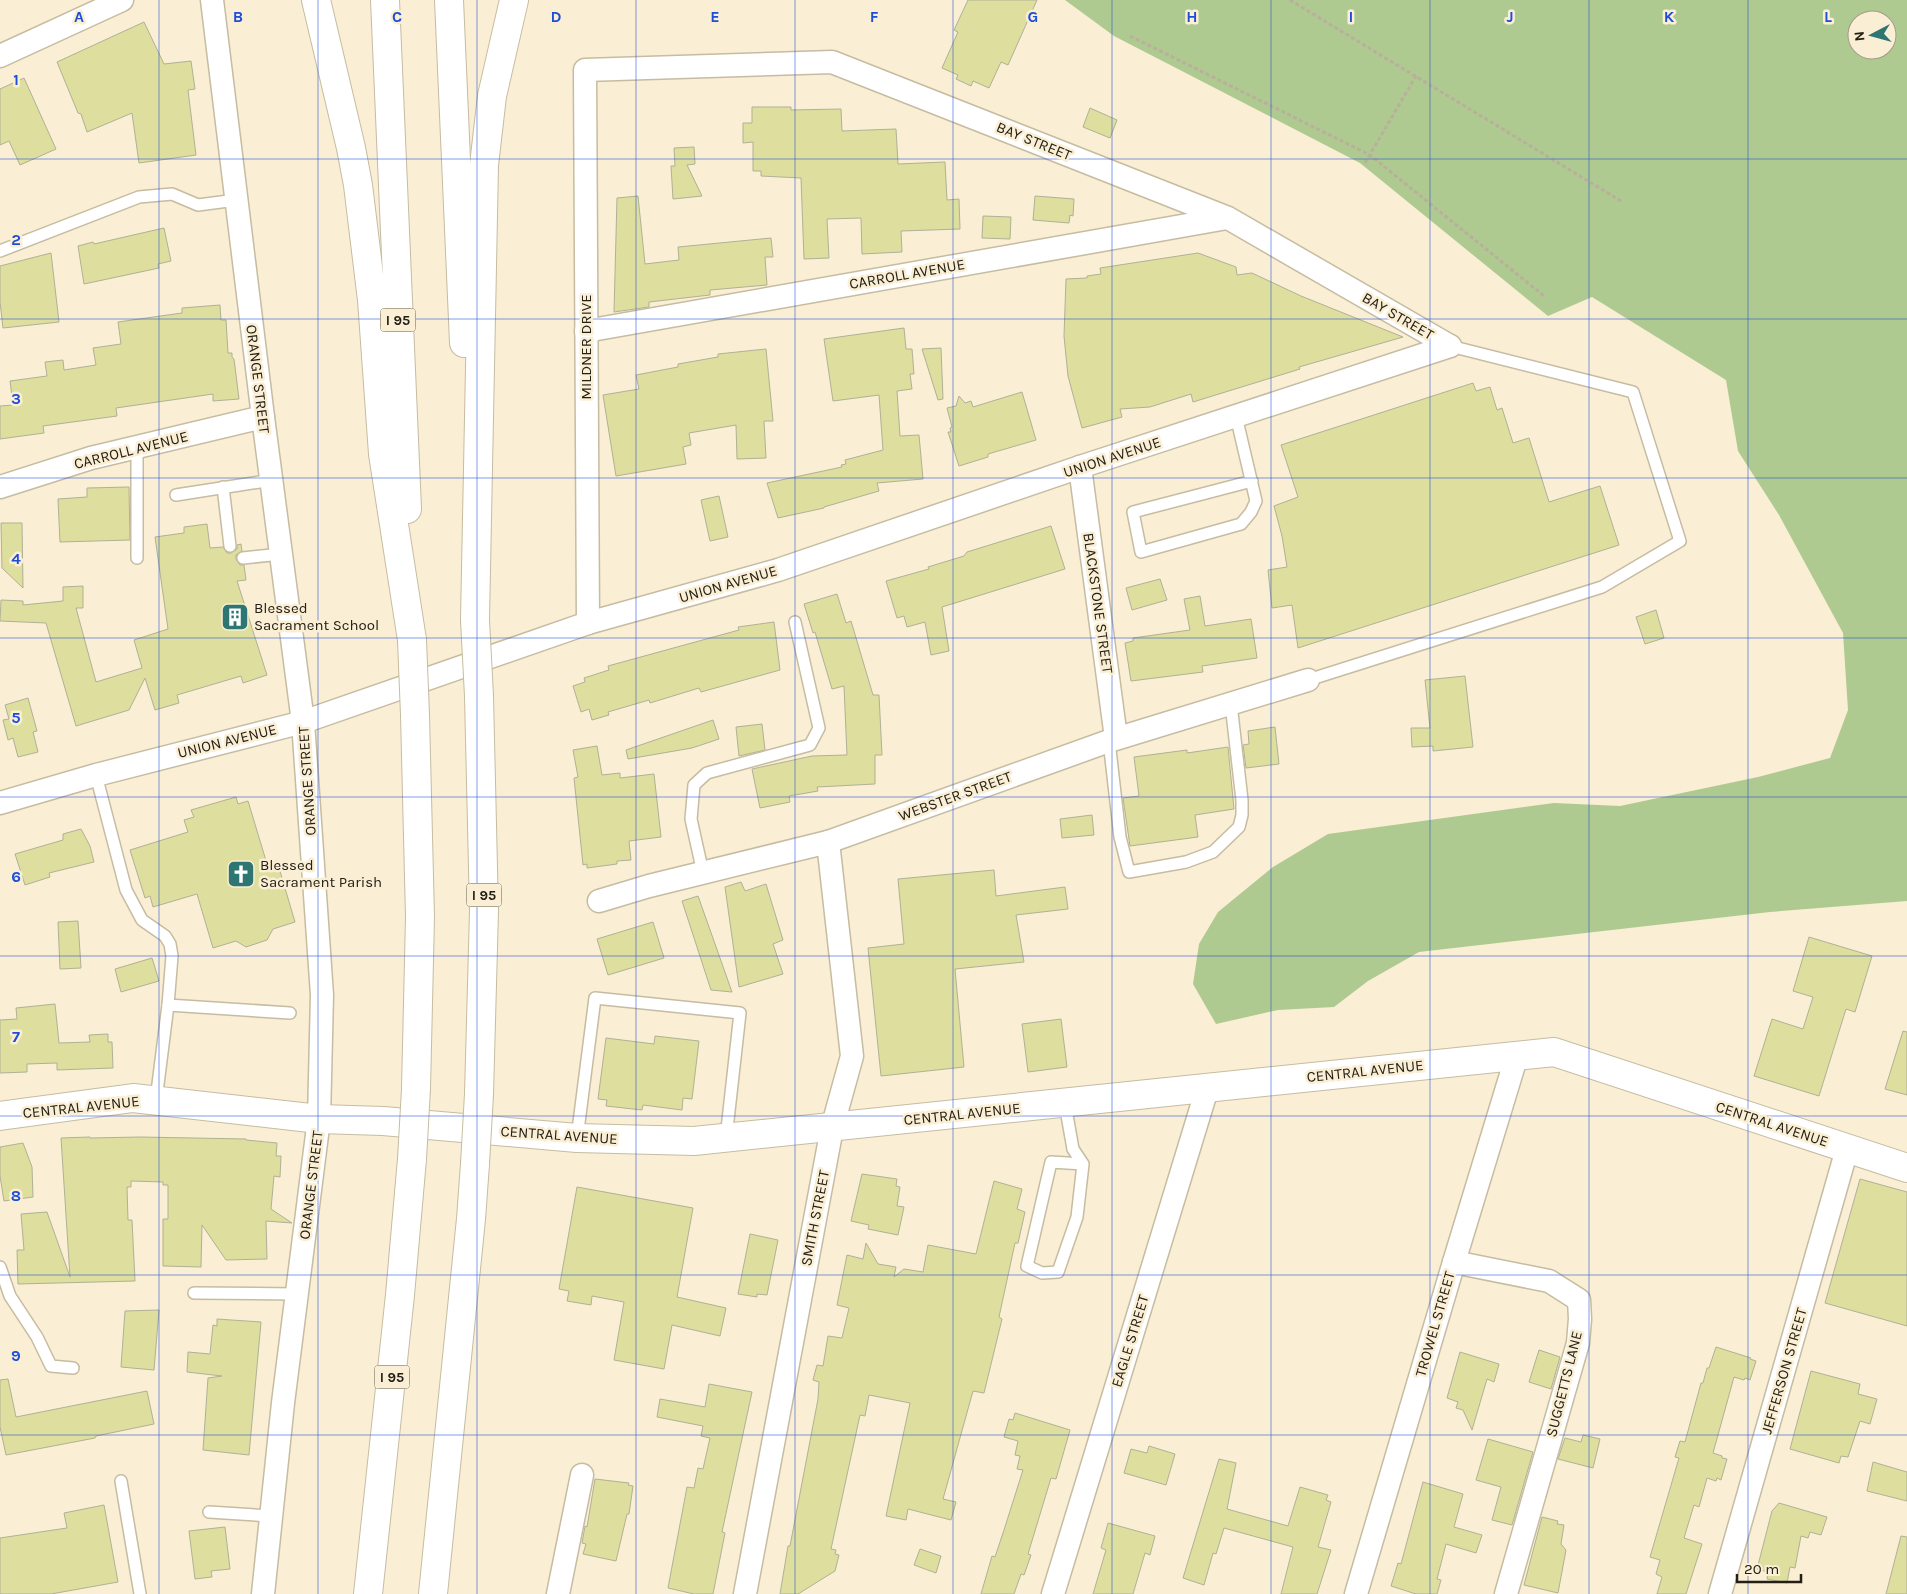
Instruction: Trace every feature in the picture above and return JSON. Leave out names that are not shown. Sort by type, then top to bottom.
[{"type":"main road","points":[[316,0],[358,185],[371,292],[383,454],[412,640]]},
{"type":"main road","name":"I 95","points":[[368,1594],[401,1285],[412,1159],[416,1089],[420,917],[416,715],[385,0]]},
{"type":"main road","name":"I 95","points":[[433,1594],[471,1219],[479,1094],[484,911],[479,696],[449,0]]},
{"type":"main road","points":[[476,620],[484,166],[492,96],[514,0]]},
{"type":"main road","name":"CENTRAL AVENUE","points":[[0,1116],[133,1098],[319,1119],[382,1121],[577,1138],[694,1141],[1554,1052],[1907,1168]]},
{"type":"street","points":[[0,56],[122,0]]},
{"type":"street","name":"ORANGE STREET","points":[[212,0],[263,418],[303,722],[322,995],[319,1119],[296,1294],[270,1516],[263,1594]]},
{"type":"street","name":"BAY STREET","points":[[585,70],[832,62],[1228,218],[1450,346]]},
{"type":"street","name":"MILDNER DRIVE","points":[[585,70],[588,623]]},
{"type":"street","name":"CARROLL AVENUE","points":[[586,331],[1228,218]]},
{"type":"street","name":"UNION AVENUE","points":[[0,803],[96,775],[303,722],[588,623],[778,570],[1080,467],[1450,346]]},
{"type":"street","name":"CARROLL AVENUE","points":[[0,487],[91,458],[263,418]]},
{"type":"street","name":"BLACKSTONE STREET","points":[[1080,467],[1113,739]]},
{"type":"street","name":"WEBSTER STREET","points":[[599,901],[828,842],[1113,739],[1308,680]]},
{"type":"street","name":"SMITH STREET","points":[[745,1594],[832,1128],[852,1056],[828,842]]},
{"type":"street","name":"TROWEL STREET","points":[[1356,1594],[1517,1055]]},
{"type":"street","name":"EAGLE STREET","points":[[1053,1594],[1207,1089]]},
{"type":"street","name":"JEFFERSON STREET","points":[[1720,1594],[1847,1149]]},
{"type":"street","name":"SUGGETTS LANE","points":[[1454,1262],[1549,1281],[1579,1300],[1578,1343],[1506,1594]]},
{"type":"street","points":[[558,1594],[582,1475]]},
{"type":"lane","points":[[0,251],[139,197],[172,194],[198,205],[236,200]]},
{"type":"lane","points":[[1308,680],[1602,587],[1680,541],[1633,392],[1450,346]]},
{"type":"lane","points":[[1236,416],[1252,481],[1256,501],[1251,512],[1241,524],[1141,552],[1133,512],[1252,481]]},
{"type":"lane","points":[[137,447],[137,558]]},
{"type":"lane","points":[[176,495],[272,480]]},
{"type":"lane","points":[[222,487],[230,546]]},
{"type":"lane","points":[[243,558],[281,554]]},
{"type":"lane","points":[[703,873],[691,819],[694,785],[707,773],[810,745],[819,728],[795,622]]},
{"type":"lane","points":[[1113,739],[1120,837],[1129,872],[1186,862],[1213,852],[1239,827],[1242,815],[1242,800],[1230,704]]},
{"type":"lane","points":[[96,775],[126,890],[136,912],[142,920],[165,936],[170,944],[172,956],[168,1005],[156,1100]]},
{"type":"lane","points":[[577,1138],[595,998],[740,1013],[726,1138]]},
{"type":"lane","points":[[168,1005],[290,1014]]},
{"type":"lane","points":[[1065,1104],[1073,1149],[1083,1164],[1077,1217],[1058,1272],[1042,1273],[1026,1266],[1051,1162],[1083,1164]]},
{"type":"lane","points":[[0,1267],[10,1296],[37,1337],[51,1366],[73,1368]]},
{"type":"lane","points":[[194,1294],[296,1294]]},
{"type":"lane","points":[[121,1481],[140,1594]]},
{"type":"lane","points":[[209,1512],[270,1516]]},
{"type":"path","points":[[1290,0],[1621,201]]},
{"type":"path","points":[[1130,36],[1370,155],[1544,296]]},
{"type":"path","points":[[1365,163],[1416,76]]},
{"type":"shaded area","points":[[1065,0],[1907,0],[1907,901],[1770,912],[1419,952],[1368,981],[1334,1007],[1278,1010],[1216,1024],[1193,984],[1199,944],[1218,912],[1273,867],[1328,834],[1554,803],[1620,806],[1758,777],[1830,758],[1848,710],[1843,633],[1779,515],[1738,451],[1726,380],[1592,297],[1548,316],[1360,163],[1114,36]]},
{"type":"building","points":[[968,0],[1037,0],[1008,65],[1001,62],[989,88],[973,81],[971,86],[956,79],[958,75],[942,68],[958,32],[954,30]]},
{"type":"building","points":[[144,22],[164,64],[191,61],[195,89],[188,90],[196,155],[139,163],[132,113],[87,132],[81,114],[78,113],[57,62]]},
{"type":"building","points":[[24,78],[56,149],[20,165],[9,141],[0,145],[0,89]]},
{"type":"building","points":[[752,107],[791,107],[791,110],[841,109],[842,131],[896,129],[898,164],[945,162],[947,200],[959,199],[960,229],[901,231],[902,252],[862,254],[861,218],[827,219],[829,258],[804,259],[801,178],[761,176],[761,171],[753,171],[753,142],[743,143],[743,123],[752,123]]},
{"type":"building","points":[[1090,108],[1117,120],[1110,138],[1083,127]]},
{"type":"building","points":[[694,147],[695,164],[687,165],[702,196],[673,199],[671,166],[675,166],[674,148]]},
{"type":"building","points":[[638,196],[645,264],[679,260],[678,247],[771,238],[773,257],[765,257],[767,285],[710,290],[710,295],[649,302],[649,307],[614,312],[617,198]]},
{"type":"building","points":[[1035,196],[1074,199],[1073,216],[1070,215],[1069,223],[1033,220]]},
{"type":"building","points":[[983,216],[1011,217],[1010,239],[982,238]]},
{"type":"building","points":[[164,228],[171,261],[158,264],[159,268],[84,284],[78,246]]},
{"type":"building","points":[[51,253],[59,322],[3,328],[0,302],[0,266]]},
{"type":"building","points":[[1198,253],[1236,267],[1237,275],[1252,273],[1301,296],[1403,337],[1299,367],[1300,369],[1193,402],[1191,394],[1150,407],[1120,409],[1122,417],[1082,428],[1068,376],[1064,336],[1066,279],[1087,278],[1087,276],[1101,274],[1100,268]]},
{"type":"building","points":[[220,305],[221,320],[226,320],[228,353],[232,353],[234,359],[239,399],[213,401],[213,394],[116,408],[117,416],[43,426],[44,433],[0,439],[0,406],[13,405],[10,381],[47,376],[45,362],[63,360],[64,370],[96,365],[93,348],[121,344],[118,322],[182,313],[182,308]]},
{"type":"building","points":[[904,328],[906,349],[912,349],[914,374],[910,374],[912,389],[897,391],[900,436],[919,435],[923,479],[877,483],[879,491],[824,508],[778,518],[767,483],[842,467],[841,465],[846,464],[845,460],[883,450],[879,395],[833,401],[824,339]]},
{"type":"building","points":[[941,348],[943,399],[938,400],[922,349]]},
{"type":"building","points":[[766,349],[773,421],[764,421],[766,458],[737,459],[736,425],[689,433],[691,445],[683,447],[686,464],[616,476],[603,395],[639,389],[636,375],[678,367],[678,364],[718,357],[718,354]]},
{"type":"building","points":[[1473,383],[1476,391],[1490,387],[1497,410],[1502,408],[1513,443],[1529,438],[1549,502],[1600,486],[1619,545],[1298,648],[1292,605],[1272,608],[1268,570],[1287,567],[1282,536],[1274,506],[1298,497],[1281,445]]},
{"type":"building","points":[[1022,392],[1036,440],[988,454],[988,457],[959,466],[948,432],[951,432],[950,428],[952,427],[947,408],[956,406],[959,396],[965,403],[971,401],[973,407]]},
{"type":"building","points":[[129,487],[130,540],[60,542],[58,499],[87,497],[87,488]]},
{"type":"building","points":[[719,496],[728,537],[710,541],[701,500]]},
{"type":"building","points":[[1,523],[22,523],[23,588],[2,568]]},
{"type":"building","points":[[207,524],[210,548],[223,547],[227,553],[231,553],[237,549],[237,545],[241,544],[242,551],[236,555],[236,559],[240,565],[244,565],[246,580],[237,581],[267,675],[243,683],[241,676],[177,695],[179,703],[155,710],[145,678],[129,710],[76,726],[46,623],[0,621],[1,600],[23,601],[23,605],[63,601],[63,587],[83,586],[83,608],[76,608],[96,682],[142,668],[134,640],[168,629],[155,537],[184,533],[184,527]]},
{"type":"building","points":[[1051,526],[1065,569],[942,607],[949,651],[931,655],[925,622],[907,627],[904,616],[897,618],[886,581],[929,569],[928,567],[964,556],[967,552]]},
{"type":"building","points":[[1160,579],[1167,600],[1132,610],[1126,588]]},
{"type":"building","points":[[837,594],[846,623],[851,621],[873,695],[879,695],[882,755],[875,755],[875,784],[817,787],[818,791],[789,796],[790,802],[760,808],[752,769],[812,756],[847,755],[844,686],[832,689],[815,632],[813,633],[804,604]]},
{"type":"building","points":[[1200,596],[1205,626],[1251,619],[1257,658],[1202,666],[1203,672],[1131,681],[1125,643],[1133,641],[1133,638],[1190,630],[1184,599]]},
{"type":"building","points":[[1656,610],[1664,638],[1645,644],[1636,617]]},
{"type":"building","points":[[774,622],[780,670],[701,692],[699,688],[650,703],[649,700],[608,712],[609,715],[592,720],[589,709],[581,712],[573,686],[585,682],[584,678],[609,670],[608,666],[739,630],[738,627]]},
{"type":"building","points":[[1465,676],[1473,747],[1433,751],[1433,746],[1412,747],[1411,728],[1430,728],[1425,680]]},
{"type":"building","points":[[28,698],[37,731],[33,732],[38,752],[18,757],[13,738],[8,740],[3,720],[9,719],[5,705]]},
{"type":"building","points":[[713,720],[719,739],[692,748],[628,759],[626,750]]},
{"type":"building","points":[[762,724],[765,750],[739,756],[736,727]]},
{"type":"building","points":[[1275,727],[1279,764],[1246,768],[1243,745],[1249,744],[1248,731]]},
{"type":"building","points":[[597,746],[602,775],[620,773],[620,778],[654,774],[661,837],[629,841],[631,860],[617,861],[617,864],[587,868],[587,864],[583,865],[574,778],[578,777],[573,750]]},
{"type":"building","points":[[1228,747],[1234,809],[1195,815],[1198,837],[1130,846],[1123,798],[1139,796],[1134,757],[1187,750],[1187,753]]},
{"type":"building","name":"Blessed Sacrament Parish","points":[[236,797],[238,804],[248,801],[267,864],[277,861],[295,922],[273,929],[267,940],[246,947],[236,941],[213,948],[197,894],[153,907],[150,896],[145,898],[130,850],[188,832],[184,820],[194,817],[191,810]]},
{"type":"building","points":[[1092,815],[1094,835],[1062,838],[1060,819]]},
{"type":"building","points":[[81,829],[90,846],[94,862],[49,873],[50,877],[25,885],[15,854],[63,840],[63,834]]},
{"type":"building","points":[[994,870],[996,896],[1065,887],[1068,909],[1016,915],[1024,962],[955,969],[964,1067],[881,1076],[868,948],[904,944],[898,879]]},
{"type":"building","points":[[741,882],[745,891],[766,884],[783,940],[773,944],[783,974],[739,987],[725,887]]},
{"type":"building","points":[[698,896],[732,992],[711,990],[682,901]]},
{"type":"building","points":[[78,921],[81,968],[60,969],[58,922]]},
{"type":"building","points":[[653,922],[664,958],[608,975],[597,939]]},
{"type":"building","points":[[1809,937],[1872,956],[1855,1012],[1846,1009],[1819,1096],[1754,1076],[1772,1019],[1803,1029],[1813,997],[1793,991]]},
{"type":"building","points":[[152,958],[159,981],[121,992],[115,969]]},
{"type":"building","points":[[55,1004],[59,1043],[90,1042],[89,1035],[108,1034],[108,1042],[112,1042],[113,1068],[57,1070],[57,1063],[27,1064],[27,1072],[0,1073],[0,1020],[17,1019],[16,1008]]},
{"type":"building","points":[[1061,1019],[1067,1067],[1028,1072],[1022,1024]]},
{"type":"building","points":[[1903,1031],[1907,1032],[1907,1095],[1885,1089]]},
{"type":"building","points":[[655,1036],[699,1041],[692,1099],[683,1098],[682,1110],[643,1105],[642,1110],[606,1106],[607,1100],[598,1099],[606,1038],[654,1044]]},
{"type":"building","points":[[61,1138],[246,1139],[277,1143],[276,1156],[281,1156],[280,1177],[274,1176],[271,1209],[292,1223],[266,1221],[267,1259],[226,1260],[202,1225],[201,1267],[163,1266],[163,1219],[168,1219],[168,1185],[163,1185],[163,1182],[131,1181],[131,1187],[127,1187],[128,1220],[132,1220],[135,1281],[18,1284],[17,1250],[24,1250],[21,1214],[47,1212],[70,1277]]},
{"type":"building","points":[[23,1143],[32,1167],[33,1197],[4,1201],[0,1176],[0,1147]]},
{"type":"building","points":[[862,1174],[897,1179],[896,1186],[900,1187],[897,1206],[904,1207],[898,1235],[868,1229],[869,1225],[851,1221]]},
{"type":"building","points":[[1860,1179],[1907,1192],[1907,1326],[1825,1303]]},
{"type":"building","points":[[994,1181],[1022,1189],[1017,1209],[1025,1212],[1018,1243],[1015,1243],[999,1317],[1002,1319],[984,1393],[973,1391],[943,1499],[956,1502],[951,1520],[908,1509],[906,1520],[886,1516],[910,1403],[869,1395],[865,1416],[860,1415],[831,1549],[836,1550],[835,1554],[839,1555],[835,1571],[798,1594],[780,1594],[818,1399],[819,1382],[813,1380],[817,1365],[823,1366],[828,1336],[842,1338],[849,1308],[837,1305],[847,1255],[863,1259],[866,1243],[878,1264],[896,1267],[894,1277],[904,1269],[923,1272],[928,1245],[976,1254]]},
{"type":"building","points":[[577,1187],[693,1208],[677,1297],[726,1308],[720,1336],[672,1325],[664,1369],[614,1360],[624,1302],[592,1296],[591,1305],[567,1301],[569,1291],[559,1289]]},
{"type":"building","points":[[750,1234],[778,1240],[767,1295],[757,1294],[757,1297],[738,1294]]},
{"type":"building","points":[[159,1310],[154,1370],[121,1367],[125,1311]]},
{"type":"building","points":[[217,1319],[261,1322],[249,1455],[203,1450],[208,1378],[222,1376],[187,1372],[188,1352],[210,1354],[213,1325],[217,1326]]},
{"type":"building","points":[[1716,1347],[1756,1361],[1750,1380],[1734,1377],[1713,1453],[1727,1459],[1721,1480],[1717,1478],[1716,1481],[1707,1478],[1699,1507],[1694,1505],[1684,1538],[1702,1544],[1686,1594],[1657,1594],[1662,1577],[1656,1574],[1660,1560],[1650,1557],[1679,1458],[1675,1457],[1680,1441],[1685,1442],[1701,1383],[1703,1383]]},
{"type":"building","points":[[1539,1350],[1560,1357],[1551,1389],[1529,1382]]},
{"type":"building","points":[[1460,1352],[1499,1364],[1494,1382],[1487,1379],[1472,1430],[1463,1410],[1456,1408],[1458,1402],[1447,1398]]},
{"type":"building","points":[[1811,1371],[1860,1384],[1858,1394],[1877,1399],[1870,1424],[1860,1421],[1848,1457],[1841,1456],[1839,1463],[1790,1449]]},
{"type":"building","points":[[8,1379],[16,1417],[147,1391],[154,1424],[96,1436],[95,1438],[6,1455],[0,1427],[0,1380]]},
{"type":"building","points":[[709,1384],[752,1392],[722,1532],[725,1533],[713,1594],[694,1594],[668,1588],[687,1487],[694,1488],[698,1468],[703,1469],[710,1438],[701,1436],[703,1426],[657,1417],[660,1399],[705,1407]]},
{"type":"building","points":[[1015,1413],[1070,1430],[1056,1479],[1051,1478],[1028,1554],[1031,1555],[1024,1575],[1021,1574],[1014,1594],[981,1594],[992,1556],[995,1557],[1023,1470],[1017,1469],[1020,1456],[1015,1455],[1018,1441],[1004,1437],[1009,1419],[1013,1420]]},
{"type":"building","points":[[1583,1435],[1600,1439],[1593,1468],[1558,1459],[1565,1438],[1581,1442]]},
{"type":"building","points":[[1488,1439],[1533,1452],[1512,1525],[1492,1520],[1501,1487],[1476,1480]]},
{"type":"building","points":[[1149,1446],[1175,1454],[1166,1485],[1124,1473],[1131,1449],[1147,1453]]},
{"type":"building","points":[[1219,1459],[1236,1463],[1227,1509],[1288,1526],[1300,1487],[1328,1495],[1326,1500],[1331,1502],[1318,1547],[1331,1550],[1317,1594],[1281,1594],[1293,1547],[1224,1528],[1216,1554],[1213,1553],[1204,1585],[1183,1578]]},
{"type":"building","points":[[1873,1462],[1907,1472],[1907,1501],[1867,1491]]},
{"type":"building","points":[[595,1479],[629,1483],[628,1485],[633,1486],[629,1514],[627,1514],[616,1561],[583,1554],[586,1544],[582,1543],[585,1526],[587,1527]]},
{"type":"building","points":[[1423,1482],[1463,1494],[1454,1527],[1482,1535],[1476,1553],[1446,1544],[1437,1579],[1441,1580],[1437,1594],[1416,1594],[1391,1586],[1398,1563],[1401,1564]]},
{"type":"building","points":[[1779,1503],[1827,1517],[1821,1535],[1810,1532],[1808,1538],[1801,1536],[1795,1568],[1790,1567],[1787,1583],[1767,1579],[1768,1572],[1757,1569],[1772,1511]]},
{"type":"building","points":[[104,1505],[118,1582],[51,1594],[0,1594],[0,1538],[67,1528],[64,1513]]},
{"type":"building","points":[[1542,1517],[1558,1521],[1557,1524],[1564,1525],[1561,1544],[1566,1550],[1558,1593],[1524,1585]]},
{"type":"building","points":[[1108,1523],[1155,1536],[1150,1555],[1145,1553],[1133,1594],[1093,1594],[1106,1550],[1101,1548]]},
{"type":"building","points":[[225,1527],[230,1569],[211,1571],[212,1577],[195,1579],[189,1531]]},
{"type":"building","points":[[1901,1536],[1907,1537],[1907,1594],[1886,1594]]},
{"type":"building","points":[[920,1549],[941,1556],[936,1573],[914,1565]]},
{"type":"place","name":"Blessed Sacrament School","points":[[235,617]]},
{"type":"place","name":"Blessed Sacrament Parish","points":[[241,874]]}]
